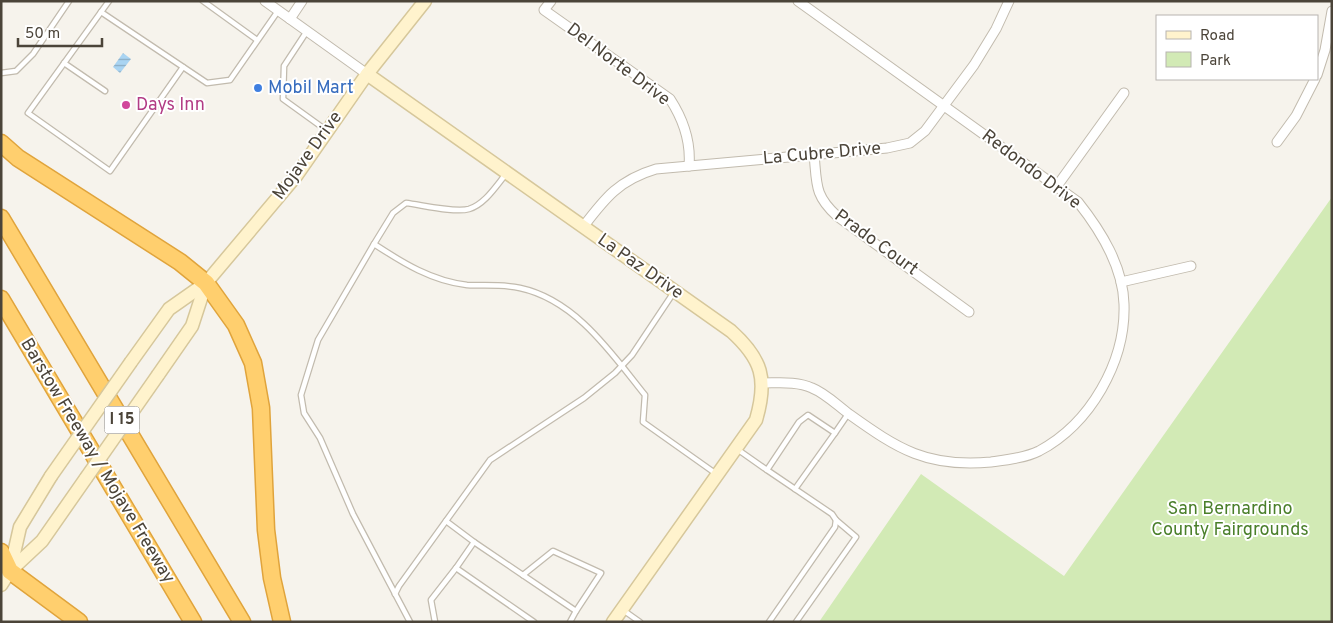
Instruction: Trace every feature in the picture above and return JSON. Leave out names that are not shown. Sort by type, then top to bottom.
[{"type":"highway","points":[[1,143],[18,158],[180,262],[206,283],[236,325],[253,363],[261,408],[266,530],[272,578],[282,622]]},
{"type":"highway","name":"I 15","points":[[1,218],[242,622]]},
{"type":"highway","name":"Barstow Freeway / Mojave Freeway","points":[[1,299],[193,622]]},
{"type":"highway","points":[[1,552],[10,571],[79,622]]},
{"type":"main road","name":"Mojave Drive","points":[[10,571],[20,527],[51,476],[169,309],[206,283],[296,176],[367,74],[425,1]]},
{"type":"main road","name":"La Paz Drive","points":[[367,74],[731,331],[747,345],[757,362],[763,383],[761,402],[756,420],[613,622]]},
{"type":"main road","name":"Mojave Drive","points":[[1,585],[10,571],[42,541],[192,326],[206,283]]},
{"type":"street","name":"La Paz Drive","points":[[265,1],[367,74]]},
{"type":"street","points":[[290,19],[302,1]]},
{"type":"street","name":"Del Norte Drive","points":[[551,1],[544,10],[670,99],[678,110],[685,128],[690,154],[690,166]]},
{"type":"street","name":"Redondo Drive","points":[[763,383],[799,383],[813,388],[884,439],[912,454],[937,461],[963,464],[992,462],[1038,451],[1081,418],[1102,390],[1114,363],[1122,333],[1124,304],[1121,282],[1114,260],[1098,227],[1078,202],[798,1]]},
{"type":"street","name":"La Cubre Drive","points":[[583,227],[613,190],[639,174],[656,169],[887,148],[910,142],[925,131],[974,65],[996,29],[1009,1]]},
{"type":"street","points":[[1318,72],[1325,50],[1332,11]]},
{"type":"street","points":[[1277,142],[1296,116],[1314,80]]},
{"type":"street","points":[[1057,186],[1124,93]]},
{"type":"street","name":"Prado Court","points":[[814,154],[817,189],[824,204],[837,216],[969,312]]},
{"type":"street","points":[[1121,282],[1191,266]]},
{"type":"lane","points":[[1,73],[16,71],[33,54],[69,1]]},
{"type":"lane","points":[[109,1],[28,113],[110,171],[183,68]]},
{"type":"lane","points":[[203,1],[257,40]]},
{"type":"lane","points":[[101,12],[207,83],[230,80],[278,11]]},
{"type":"lane","points":[[307,31],[284,66],[283,99],[327,131]]},
{"type":"lane","points":[[64,63],[105,91]]},
{"type":"lane","points":[[410,622],[353,514],[320,438],[304,413],[301,395],[318,340],[393,213],[406,203],[451,209],[470,209],[487,197],[507,173]]},
{"type":"lane","points":[[374,244],[404,264],[439,280],[520,288],[544,297],[572,314],[600,337],[645,394],[643,422],[717,474]]},
{"type":"lane","points":[[395,594],[490,460],[584,398],[615,373],[632,355],[674,291]]},
{"type":"lane","points":[[795,489],[848,414]]},
{"type":"lane","points":[[767,470],[799,422],[808,415],[834,433]]},
{"type":"lane","points":[[736,448],[832,514],[836,520],[856,536],[796,622]]},
{"type":"lane","points":[[446,520],[474,542],[576,611]]},
{"type":"lane","points":[[769,622],[835,527],[836,520]]},
{"type":"lane","points":[[435,622],[431,600],[474,542]]},
{"type":"lane","points":[[523,575],[553,551],[601,573],[570,622]]},
{"type":"lane","points":[[456,568],[534,622]]},
{"type":"lane","points":[[622,609],[640,622]]},
{"type":"green space","name":"San Bernardino County Fairgrounds","points":[[1332,197],[1332,622],[819,622],[921,474],[1064,576]]},
{"type":"water","points":[[123,53],[131,59],[120,73],[113,67]]},
{"type":"place","name":"Mobil Mart","points":[[258,88]]},
{"type":"place","name":"Days Inn","points":[[126,105]]}]
